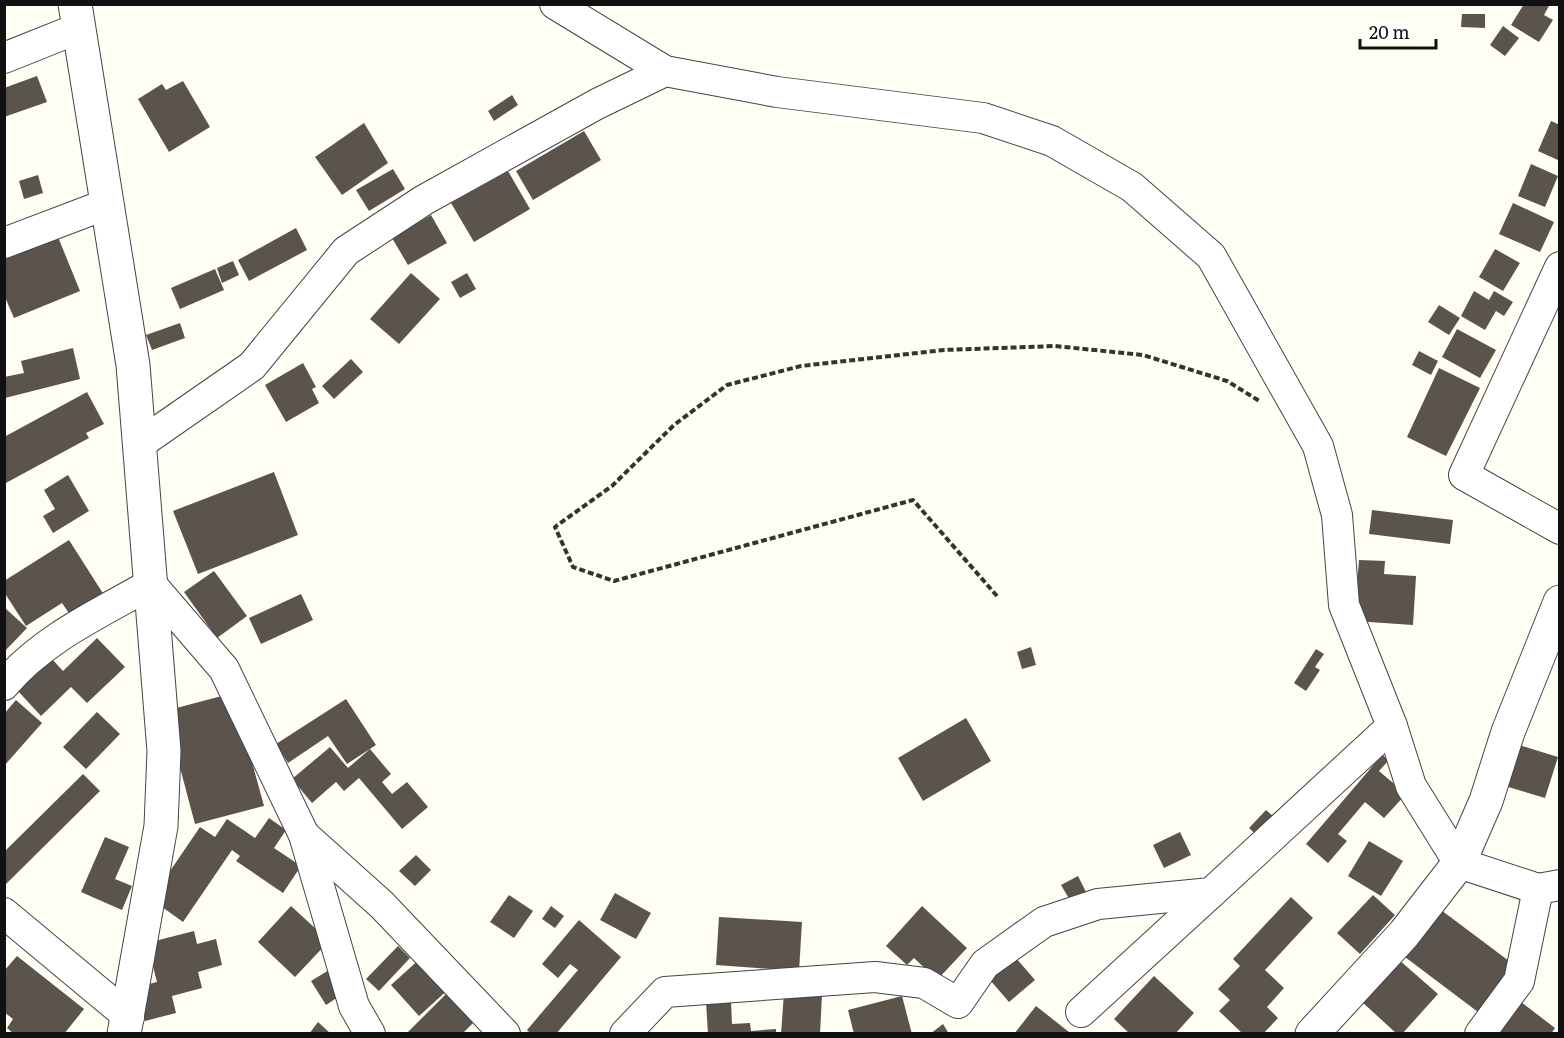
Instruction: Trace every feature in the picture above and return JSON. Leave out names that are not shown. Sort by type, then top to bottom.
[{"type":"street","points":[[555,4],[665,71],[777,92],[983,118],[1052,141],[1132,187],[1211,256],[1318,446],[1337,515],[1344,604],[1392,726],[1411,786],[1459,863],[1549,887],[1519,981],[1480,1034]]},
{"type":"street","points":[[4,58],[77,16],[133,365],[164,751],[161,826],[126,1025]]},
{"type":"street","points":[[141,443],[252,366],[346,251],[424,200],[597,104],[665,71]]},
{"type":"street","points":[[4,243],[107,204]]},
{"type":"street","points":[[1560,267],[1464,476],[1560,529]]},
{"type":"street","points":[[4,685],[22,664],[54,641],[151,584]]},
{"type":"street","points":[[151,584],[224,669],[304,835],[354,1005],[370,1034]]},
{"type":"street","points":[[1312,1034],[1404,934],[1459,863],[1486,801],[1508,732],[1560,602]]},
{"type":"street","points":[[1081,1012],[1392,726]]},
{"type":"street","points":[[304,835],[382,905],[505,1034]]},
{"type":"street","points":[[625,1034],[665,992],[875,977],[924,983],[958,1003],[985,964],[1044,922],[1098,904],[1211,894]]},
{"type":"street","points":[[4,913],[126,1025]]},
{"type":"path","points":[[997,596],[913,500],[614,580],[573,567],[555,527],[612,486],[674,425],[727,385],[801,366],[944,350],[1055,346],[1143,355],[1227,381],[1268,406]]},
{"type":"building","points":[[1524,4],[1550,4],[1544,15],[1553,20],[1539,42],[1511,25]]},
{"type":"building","points":[[1462,14],[1485,14],[1485,28],[1461,27]]},
{"type":"building","points":[[1503,26],[1519,38],[1505,56],[1490,45]]},
{"type":"building","points":[[37,76],[47,102],[4,117],[4,88]]},
{"type":"building","points":[[183,81],[210,127],[169,152],[138,99],[162,84],[166,90]]},
{"type":"building","points":[[512,95],[518,105],[494,121],[488,111]]},
{"type":"building","points":[[1551,121],[1560,125],[1560,161],[1538,151]]},
{"type":"building","points":[[364,123],[388,163],[342,195],[315,157]]},
{"type":"building","points":[[584,131],[601,160],[533,200],[516,171]]},
{"type":"building","points":[[1531,164],[1558,176],[1545,207],[1518,196]]},
{"type":"building","points":[[393,169],[405,189],[369,211],[356,190]]},
{"type":"building","points":[[508,171],[530,209],[474,242],[451,203]]},
{"type":"building","points":[[38,175],[43,193],[24,199],[19,181]]},
{"type":"building","points":[[1513,203],[1554,222],[1540,252],[1499,234]]},
{"type":"building","points":[[431,215],[447,243],[408,265],[392,238]]},
{"type":"building","points":[[296,228],[307,250],[249,281],[238,260]]},
{"type":"building","points":[[58,237],[80,291],[14,318],[4,295],[4,259]]},
{"type":"building","points":[[1495,249],[1520,263],[1503,291],[1479,277]]},
{"type":"building","points":[[233,261],[239,275],[222,283],[217,268]]},
{"type":"building","points":[[215,269],[224,290],[180,309],[171,288]]},
{"type":"building","points":[[411,273],[440,299],[399,344],[370,319]]},
{"type":"building","points":[[467,273],[476,289],[460,298],[451,282]]},
{"type":"building","points":[[1474,291],[1489,300],[1494,291],[1513,302],[1504,316],[1496,311],[1485,330],[1461,316]]},
{"type":"building","points":[[1439,305],[1460,318],[1449,335],[1428,322]]},
{"type":"building","points":[[180,323],[185,338],[152,350],[146,335]]},
{"type":"building","points":[[1457,329],[1496,350],[1480,378],[1442,357]]},
{"type":"building","points":[[73,348],[80,379],[5,398],[4,377],[24,373],[21,361]]},
{"type":"building","points":[[1419,351],[1438,361],[1431,375],[1412,365]]},
{"type":"building","points":[[351,359],[363,372],[334,399],[322,386]]},
{"type":"building","points":[[303,363],[316,387],[312,389],[319,403],[286,422],[265,385]]},
{"type":"building","points":[[1439,368],[1480,388],[1446,456],[1407,437]]},
{"type":"building","points":[[87,392],[104,424],[86,433],[89,438],[4,484],[4,437]]},
{"type":"building","points":[[274,472],[298,535],[198,574],[173,511]]},
{"type":"building","points":[[68,475],[89,511],[53,533],[43,516],[55,509],[44,490]]},
{"type":"building","points":[[1372,510],[1453,520],[1450,544],[1369,534]]},
{"type":"building","points":[[69,540],[104,595],[71,616],[62,603],[26,626],[4,592],[4,581]]},
{"type":"building","points":[[1359,560],[1385,561],[1384,574],[1416,576],[1413,625],[1354,621]]},
{"type":"building","points":[[214,571],[247,616],[217,638],[184,592]]},
{"type":"building","points":[[301,594],[313,620],[261,644],[249,618]]},
{"type":"building","points":[[4,607],[27,628],[4,652]]},
{"type":"building","points":[[97,638],[125,667],[87,703],[71,687],[41,716],[18,691],[52,659],[63,671]]},
{"type":"building","points":[[1031,647],[1036,665],[1022,669],[1017,652]]},
{"type":"building","points":[[1316,649],[1324,654],[1315,667],[1320,670],[1306,691],[1294,683]]},
{"type":"building","points":[[233,693],[264,806],[195,824],[165,711]]},
{"type":"building","points":[[346,699],[376,745],[347,764],[328,736],[288,763],[276,744]]},
{"type":"building","points":[[16,700],[42,723],[4,766],[4,714]]},
{"type":"building","points":[[97,712],[120,734],[86,769],[63,747]]},
{"type":"building","points":[[966,718],[991,761],[923,801],[898,758]]},
{"type":"building","points":[[1519,745],[1558,757],[1545,798],[1505,786]]},
{"type":"building","points":[[330,747],[348,768],[370,749],[391,774],[382,782],[392,794],[407,782],[428,807],[402,829],[359,778],[344,791],[336,782],[312,803],[292,779]]},
{"type":"building","points":[[1382,755],[1389,760],[1379,771],[1406,794],[1384,818],[1365,802],[1338,834],[1347,841],[1328,863],[1306,844]]},
{"type":"building","points":[[83,774],[100,791],[4,886],[4,852]]},
{"type":"building","points":[[1266,810],[1281,823],[1264,842],[1249,828]]},
{"type":"building","points":[[269,818],[286,830],[274,848],[301,866],[283,893],[236,861],[240,856],[232,850],[183,922],[151,899],[200,827],[215,837],[227,819],[255,838]]},
{"type":"building","points":[[1180,832],[1191,855],[1164,868],[1153,845]]},
{"type":"building","points":[[105,837],[129,847],[115,879],[132,886],[122,910],[81,892]]},
{"type":"building","points":[[1369,841],[1403,861],[1381,896],[1348,876]]},
{"type":"building","points":[[416,855],[431,870],[415,886],[399,871]]},
{"type":"building","points":[[1078,876],[1087,894],[1071,902],[1061,885]]},
{"type":"building","points":[[615,893],[651,913],[636,939],[600,920]]},
{"type":"building","points":[[509,895],[533,911],[514,938],[490,922]]},
{"type":"building","points":[[1373,895],[1395,915],[1360,954],[1337,933]]},
{"type":"building","points":[[1291,897],[1313,918],[1265,970],[1284,988],[1267,1007],[1278,1018],[1263,1034],[1243,1034],[1219,1011],[1230,1000],[1218,989],[1240,966],[1233,959]]},
{"type":"building","points":[[291,906],[329,941],[295,977],[258,942]]},
{"type":"building","points":[[551,906],[564,916],[555,928],[542,919]]},
{"type":"building","points":[[922,906],[967,948],[937,980],[914,958],[907,965],[886,946]]},
{"type":"building","points":[[1441,910],[1513,964],[1478,1012],[1405,957]]},
{"type":"building","points":[[719,917],[802,922],[799,971],[716,965]]},
{"type":"building","points":[[579,920],[621,957],[556,1034],[531,1034],[527,1030],[578,970],[570,964],[558,978],[542,964]]},
{"type":"building","points":[[194,931],[197,944],[216,939],[222,965],[198,972],[202,988],[172,996],[176,1013],[145,1021],[137,987],[157,982],[147,943]]},
{"type":"building","points":[[398,946],[410,958],[379,991],[366,979]]},
{"type":"building","points":[[1010,951],[1035,980],[1009,1002],[984,973]]},
{"type":"building","points":[[17,956],[84,1009],[64,1034],[14,1034],[7,1028],[13,1019],[4,1012],[4,971]]},
{"type":"building","points":[[423,956],[451,987],[419,1016],[391,985]]},
{"type":"building","points":[[1398,959],[1438,994],[1402,1034],[1397,1034],[1361,1001]]},
{"type":"building","points":[[329,970],[344,993],[326,1005],[311,981]]},
{"type":"building","points":[[1154,976],[1194,1013],[1175,1034],[1130,1034],[1114,1019]]},
{"type":"building","points":[[450,990],[478,1018],[462,1034],[406,1034]]},
{"type":"building","points":[[784,993],[822,995],[820,1034],[781,1034]]},
{"type":"building","points":[[902,996],[912,1034],[854,1034],[848,1010]]},
{"type":"building","points":[[1517,999],[1555,1028],[1551,1034],[1491,1034]]},
{"type":"building","points":[[731,1001],[732,1024],[750,1023],[751,1031],[776,1029],[776,1034],[708,1034],[706,1002]]},
{"type":"building","points":[[1036,1006],[1069,1032],[1068,1034],[1014,1034]]},
{"type":"building","points":[[318,1022],[331,1034],[309,1034]]},
{"type":"building","points":[[943,1024],[949,1034],[930,1034]]}]
